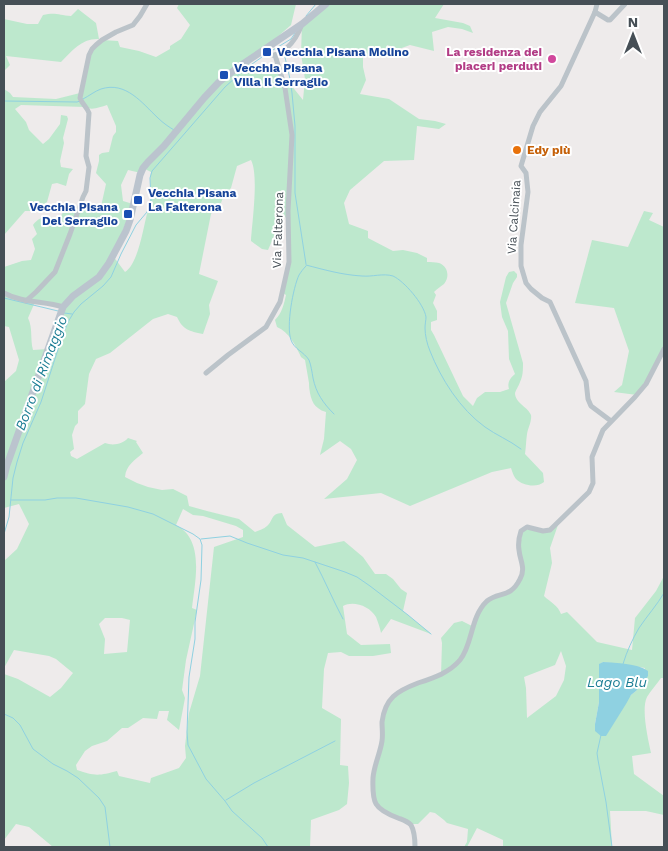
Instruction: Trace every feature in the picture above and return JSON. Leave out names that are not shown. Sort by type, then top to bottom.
[{"type":"main road","points":[[4,478],[63,308],[73,296],[99,277],[109,263],[130,220],[143,168],[213,88],[237,68],[302,24],[326,4]]},
{"type":"street","points":[[26,301],[55,272],[86,191],[89,167],[86,156],[89,113],[88,108],[81,100],[89,56],[96,44],[116,32],[133,25],[147,4]]},
{"type":"street","name":"Via Calcinaia","points":[[597,4],[561,86],[540,112],[533,126],[522,166],[527,177],[528,192],[521,245],[521,266],[526,282],[531,289],[550,302],[586,380],[588,399],[592,406],[611,421]]},
{"type":"street","points":[[595,12],[610,20],[625,4]]},
{"type":"street","points":[[259,53],[268,56],[282,52],[292,44],[299,34],[302,24]]},
{"type":"street","name":"Via Falterona","points":[[206,373],[266,327],[280,302],[290,262],[288,211],[292,136],[285,88],[275,55]]},
{"type":"street","points":[[4,293],[26,301],[57,305],[63,308]]},
{"type":"street","points":[[415,847],[413,830],[410,824],[405,820],[384,813],[374,802],[373,778],[382,741],[384,711],[390,700],[400,690],[441,675],[459,662],[464,655],[472,626],[487,601],[509,593],[520,579],[523,571],[523,563],[519,551],[521,531],[527,527],[543,531],[550,530],[589,492],[593,483],[592,464],[594,451],[603,430],[646,384],[664,349]]},
{"type":"green space","points":[[179,4],[296,4],[291,25],[248,61],[255,74],[263,70],[265,73],[273,69],[279,69],[282,79],[291,85],[303,100],[305,79],[301,54],[302,24],[326,4],[444,4],[435,18],[470,26],[473,33],[448,27],[432,32],[434,51],[410,45],[399,49],[387,45],[385,52],[378,56],[363,56],[366,80],[360,94],[389,99],[419,119],[446,124],[439,129],[417,126],[414,160],[384,161],[350,190],[344,203],[349,224],[368,231],[368,238],[393,251],[403,250],[417,253],[427,258],[427,262],[442,264],[446,269],[446,281],[434,292],[436,295],[433,303],[437,311],[437,320],[431,322],[431,330],[463,396],[473,406],[477,398],[485,392],[500,392],[509,389],[509,381],[515,374],[509,359],[508,331],[502,317],[500,302],[509,272],[514,271],[517,274],[506,303],[523,363],[522,377],[515,393],[517,400],[531,415],[525,454],[543,473],[544,482],[534,486],[522,483],[515,478],[511,468],[492,472],[410,506],[381,493],[324,499],[347,479],[357,460],[351,449],[340,441],[320,455],[324,439],[326,412],[316,406],[312,400],[305,360],[301,357],[289,336],[277,327],[275,320],[281,311],[286,295],[283,293],[291,255],[287,220],[283,213],[268,250],[262,249],[251,241],[255,176],[251,160],[237,166],[231,188],[211,214],[199,274],[218,281],[209,305],[210,314],[203,334],[187,329],[177,317],[168,314],[153,319],[110,353],[96,359],[89,374],[85,404],[78,411],[78,423],[72,435],[74,449],[70,452],[71,456],[77,459],[105,443],[118,444],[128,438],[137,441],[143,453],[131,463],[125,477],[137,483],[162,490],[173,489],[187,496],[189,506],[239,519],[255,532],[266,527],[276,515],[282,513],[287,525],[315,547],[344,541],[363,557],[375,574],[386,574],[407,593],[403,611],[431,634],[391,619],[381,633],[376,617],[366,607],[356,604],[343,606],[347,634],[361,645],[390,644],[391,653],[373,656],[349,656],[341,652],[328,653],[324,669],[322,708],[341,719],[340,765],[348,766],[349,783],[347,804],[339,810],[311,820],[310,847],[53,847],[29,827],[16,824],[4,840],[4,674],[18,679],[50,697],[61,688],[73,673],[56,659],[49,656],[14,650],[4,668],[4,561],[17,549],[29,524],[19,504],[4,508],[4,382],[16,371],[19,360],[9,327],[4,326],[4,267],[31,260],[35,249],[32,239],[37,234],[33,225],[42,218],[59,219],[68,204],[77,212],[88,205],[100,211],[106,184],[96,173],[99,155],[109,152],[113,136],[116,132],[116,126],[107,105],[90,109],[85,107],[21,105],[15,109],[26,122],[29,130],[43,144],[60,124],[61,115],[67,116],[60,161],[61,167],[73,169],[69,174],[66,186],[57,183],[52,184],[47,202],[33,211],[25,211],[4,235],[4,89],[13,97],[56,99],[80,93],[89,55],[102,40],[118,41],[120,47],[156,57],[170,49],[170,46],[181,39],[190,25],[177,8]],"holes":[[[143,168],[151,172],[150,204],[137,254],[130,268],[125,272],[113,256],[133,204],[123,201],[121,185],[128,170],[141,173]],[[35,302],[63,308],[48,349],[33,350],[28,318]],[[183,509],[193,515],[203,516],[243,530],[243,537],[214,547],[200,676],[189,713],[185,746],[186,758],[179,768],[151,778],[150,783],[119,776],[117,771],[97,775],[77,770],[76,765],[85,751],[92,746],[107,741],[122,728],[128,728],[143,718],[157,719],[159,711],[169,711],[167,720],[179,730],[185,698],[182,690],[186,660],[197,610],[192,608],[196,574],[195,551],[191,540],[176,525]],[[105,618],[130,620],[127,652],[104,654],[105,639],[99,624]]]},
{"type":"green space","points":[[78,9],[96,23],[99,39],[82,43],[61,62],[6,56],[10,65],[4,71],[4,19],[27,24],[38,24],[43,15],[71,16]]},
{"type":"green space","points":[[644,211],[653,213],[649,220],[664,227],[664,349],[637,395],[614,392],[622,385],[629,351],[614,308],[575,303],[592,240],[628,247]]},
{"type":"green space","points":[[559,522],[550,548],[552,563],[544,596],[556,606],[561,614],[567,612],[597,642],[632,650],[635,618],[656,591],[664,576],[664,678],[661,678],[645,702],[646,724],[651,753],[632,756],[634,774],[664,796],[664,815],[646,811],[610,811],[612,847],[503,847],[503,840],[477,828],[467,847],[464,847],[467,842],[468,829],[447,823],[435,813],[430,812],[418,824],[410,824],[378,808],[373,794],[373,779],[382,741],[384,711],[400,690],[441,675],[441,638],[454,623],[462,621],[472,626],[487,601],[509,593],[523,571],[519,551],[523,529],[543,531]],"holes":[[[561,651],[566,666],[564,680],[556,696],[527,718],[524,677],[555,665]],[[603,662],[645,668],[636,691],[596,731],[600,664]]]},
{"type":"water","name":"Lago Blu","points":[[603,662],[632,665],[648,671],[648,676],[631,695],[606,736],[601,736],[595,731],[599,702],[599,664]]},
{"type":"waterway","name":"Borro di Rimaggio","points":[[306,16],[316,4]]},
{"type":"waterway","name":"Borro di Rimaggio","points":[[268,53],[291,39],[295,33]]},
{"type":"waterway","points":[[284,53],[292,93],[295,126],[295,193],[306,264]]},
{"type":"waterway","name":"Borro di Rimaggio","points":[[4,534],[9,517],[13,478],[17,462],[41,402],[68,322],[81,304],[111,277],[136,225],[147,212],[151,202],[150,178],[152,171],[225,87],[262,57]]},
{"type":"waterway","points":[[83,99],[101,89],[118,88],[140,100],[162,122],[174,130]]},
{"type":"waterway","points":[[4,101],[80,101]]},
{"type":"waterway","points":[[306,265],[355,275],[389,275],[403,283],[422,306],[426,317],[426,340],[434,362],[452,393],[476,420],[521,449]]},
{"type":"waterway","points":[[306,266],[299,275],[291,307],[289,326],[291,340],[294,346],[309,360],[318,393],[334,414]]},
{"type":"waterway","points":[[4,298],[58,311]]},
{"type":"waterway","points":[[64,313],[72,314]]},
{"type":"waterway","points":[[11,500],[76,498],[128,507],[153,514],[200,539],[202,545],[201,580],[189,677],[188,745],[206,779],[232,811],[262,838],[268,847]]},
{"type":"waterway","points":[[201,539],[230,536],[283,555],[303,558],[345,572],[357,577],[370,586],[431,634]]},
{"type":"waterway","points":[[315,562],[343,619]]},
{"type":"waterway","points":[[623,664],[639,628],[664,593]]},
{"type":"waterway","points":[[4,714],[13,718],[20,725],[33,749],[53,764],[78,778],[99,798],[105,807],[110,847]]},
{"type":"waterway","points":[[601,735],[597,753],[612,847]]},
{"type":"waterway","points":[[226,800],[254,783],[335,741]]},
{"type":"place","name":"Vecchia Pisana Molino","points":[[267,52]]},
{"type":"place","name":"La residenza dei piaceri perduti","points":[[552,59]]},
{"type":"place","name":"Vecchia Pisana Villa Il Serraglio","points":[[224,75]]},
{"type":"place","name":"Edy più","points":[[517,150]]},
{"type":"place","name":"Vecchia Pisana La Falterona","points":[[138,200]]},
{"type":"place","name":"Vecchia Pisana Del Serraglio","points":[[128,214]]}]
